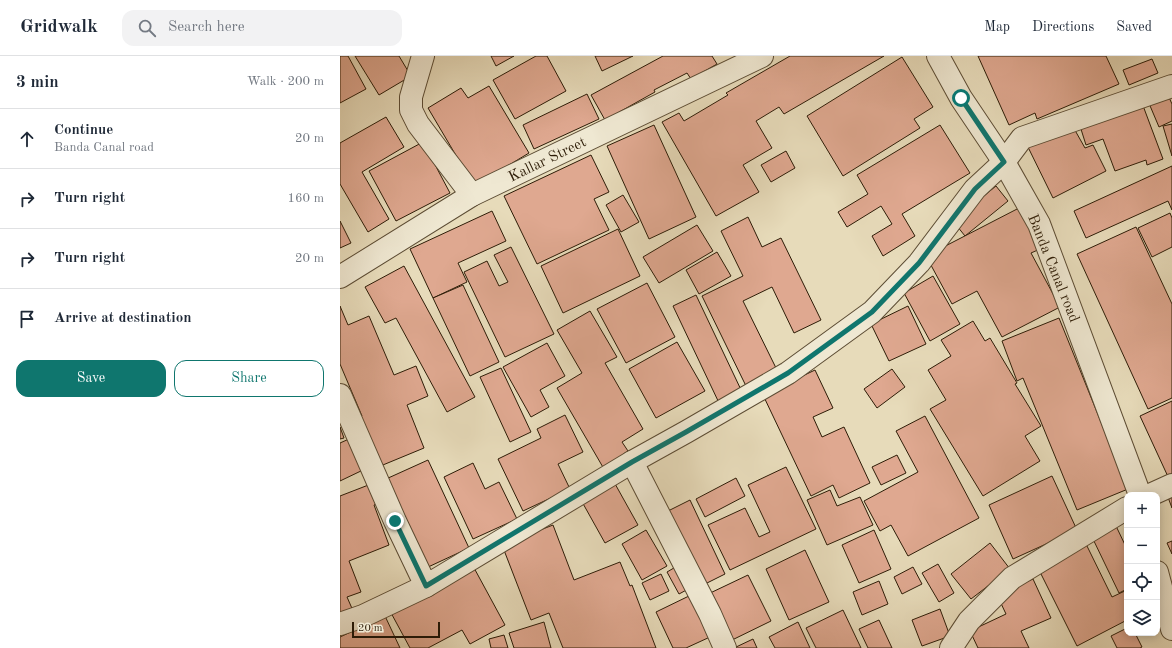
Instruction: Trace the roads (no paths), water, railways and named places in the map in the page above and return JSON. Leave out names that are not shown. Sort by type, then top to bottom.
[{"type":"street","points":[[423,56],[411,97],[411,110],[418,124],[472,195]]},
{"type":"street","name":"Kallar Street","points":[[340,277],[472,195],[762,56]]},
{"type":"street","name":"Banda Canal road","points":[[938,56],[961,98],[1004,162],[1039,224],[1139,492]]},
{"type":"street","points":[[340,624],[363,616],[426,586],[632,462],[788,373],[872,312],[919,263],[975,189],[1004,162],[1022,138],[1172,86]]},
{"type":"street","points":[[340,395],[395,521],[426,586]]},
{"type":"street","points":[[632,462],[710,614],[725,648]]},
{"type":"street","points":[[1157,492],[1172,485]]},
{"type":"street","points":[[951,648],[969,621],[1012,578],[1124,510]]},
{"type":"street","points":[[1160,583],[1172,629]]}]
